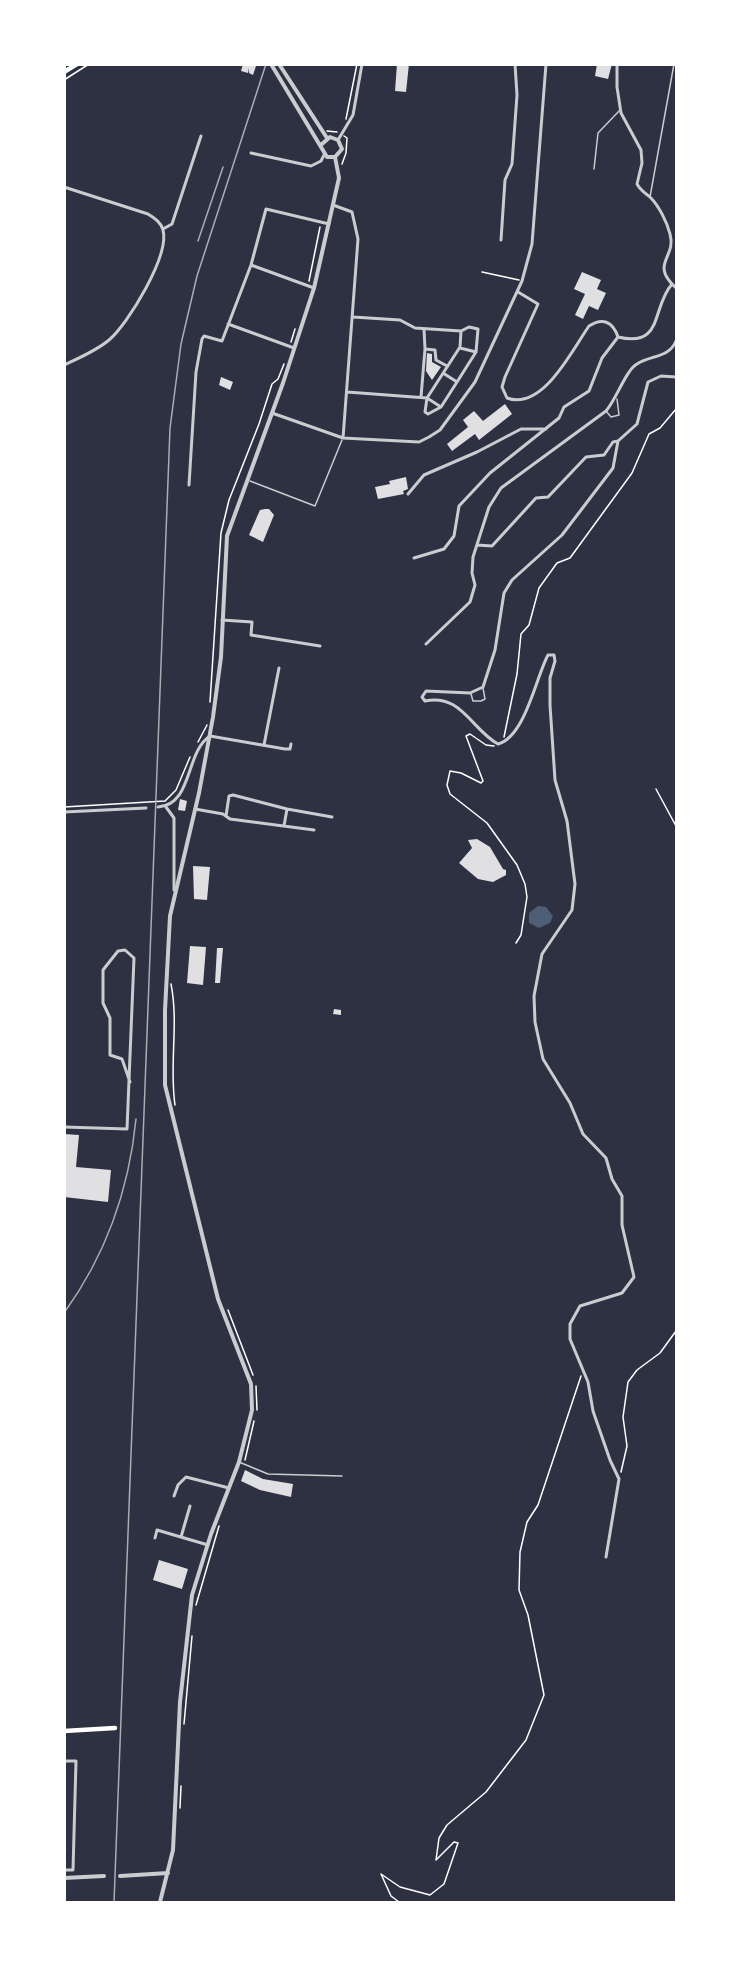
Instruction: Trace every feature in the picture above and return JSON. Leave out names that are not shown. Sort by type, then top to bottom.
[{"type":"main road","points":[[64,72],[76,64]]},
{"type":"main road","points":[[64,1731],[116,1728]]},
{"type":"street","points":[[251,153],[311,166],[321,161],[324,155],[321,144],[271,64]]},
{"type":"street","points":[[279,64],[327,138],[338,140]]},
{"type":"street","points":[[338,140],[353,115],[362,64]]},
{"type":"street","points":[[501,240],[505,180],[512,164],[517,95],[515,64]]},
{"type":"street","points":[[272,413],[343,438],[418,442],[440,430],[475,382],[518,292],[530,257],[546,64]]},
{"type":"street","points":[[617,64],[616,87],[621,109],[626,125],[641,150],[642,163],[637,184],[661,212],[670,234],[671,250],[664,260],[664,268],[676,288]]},
{"type":"street","points":[[163,229],[172,224],[201,136]]},
{"type":"street","points":[[321,144],[327,138]]},
{"type":"street","points":[[335,157],[342,149],[338,140]]},
{"type":"street","points":[[324,155],[335,157]]},
{"type":"street","points":[[160,1902],[168,1873],[174,1831],[176,1755],[192,1595],[230,1488],[252,1410],[251,1384],[218,1299],[165,1085],[165,1010],[170,916],[210,736],[220,657],[227,536],[295,348],[314,288],[339,178],[335,157]]},
{"type":"street","points":[[64,187],[148,214],[158,220],[163,229],[162,246],[152,276],[131,316],[107,342],[64,365]]},
{"type":"street","points":[[333,205],[352,212],[358,239],[343,438]]},
{"type":"street","points":[[189,485],[196,372],[202,339],[204,336],[222,341],[251,265],[266,209],[328,224]]},
{"type":"street","points":[[251,265],[314,288]]},
{"type":"street","points":[[518,292],[538,304],[502,387],[507,398],[516,401],[524,400],[546,387],[589,326],[596,322],[602,320],[611,325],[618,337],[629,339],[647,336],[653,330],[663,299],[672,284]]},
{"type":"street","points":[[353,317],[400,320],[414,328],[424,329],[461,331],[469,327],[478,329],[476,352],[441,407],[428,414],[425,412],[427,398],[460,347],[461,331]]},
{"type":"street","points":[[228,324],[295,348]]},
{"type":"street","points":[[421,397],[425,349],[424,329]]},
{"type":"street","points":[[414,558],[444,549],[454,536],[459,506],[490,473],[559,418],[564,407],[589,391],[602,358],[618,337]]},
{"type":"street","points":[[426,644],[470,602],[474,595],[472,573],[477,545],[489,507],[501,488],[606,411],[617,399],[628,372],[636,364],[664,354],[674,348],[676,341]]},
{"type":"street","points":[[460,347],[476,352]]},
{"type":"street","points":[[425,349],[435,350],[436,360],[447,366]]},
{"type":"street","points":[[442,373],[458,382]]},
{"type":"street","points":[[477,545],[492,546],[536,498],[548,497],[586,456],[604,454],[613,442],[618,441],[638,424],[648,382],[661,376],[676,377]]},
{"type":"street","points":[[347,392],[421,397],[441,407]]},
{"type":"street","points":[[408,494],[424,475],[477,452],[521,429],[546,429]]},
{"type":"street","points":[[606,1557],[619,1479],[593,1410],[588,1382],[570,1339],[570,1324],[580,1306],[622,1293],[634,1277],[622,1225],[622,1196],[612,1179],[606,1158],[583,1134],[570,1103],[543,1059],[535,1022],[534,996],[542,954],[572,910],[575,884],[567,821],[555,780],[550,705],[550,678],[555,661],[554,655],[548,655],[534,694],[516,729],[504,742],[498,744],[492,741],[468,714],[444,700],[425,701],[422,696],[426,691],[471,693],[483,687],[495,650],[504,593],[512,580],[562,535],[588,503],[613,468],[618,441]]},
{"type":"street","points":[[222,620],[252,622],[251,635],[320,646]]},
{"type":"street","points":[[264,746],[279,668]]},
{"type":"street","points":[[158,807],[166,807],[179,795],[201,743],[210,736],[290,749],[291,744]]},
{"type":"street","points":[[226,816],[230,796],[233,795],[287,810],[332,817]]},
{"type":"street","points":[[166,807],[174,818],[172,873],[174,890]]},
{"type":"street","points":[[64,812],[146,808]]},
{"type":"street","points":[[195,809],[314,831]]},
{"type":"street","points":[[284,826],[287,810]]},
{"type":"street","points":[[64,1127],[127,1129],[130,1082],[134,958],[125,950],[118,951],[103,970],[102,1003],[110,1018],[110,1055],[122,1059],[130,1082]]},
{"type":"street","points":[[174,1496],[178,1485],[186,1477],[230,1488]]},
{"type":"street","points":[[181,1537],[190,1506]]},
{"type":"street","points":[[155,1538],[157,1530],[208,1545]]},
{"type":"street","points":[[64,1761],[76,1761],[73,1870],[64,1870]]},
{"type":"street","points":[[120,1876],[168,1873]]},
{"type":"street","points":[[64,1878],[104,1876]]},
{"type":"lane","points":[[650,198],[674,64]]},
{"type":"lane","points":[[594,169],[598,133],[621,109]]},
{"type":"lane","points":[[606,411],[611,417],[619,415],[617,399]]},
{"type":"lane","points":[[246,480],[315,506],[343,438]]},
{"type":"lane","points":[[471,693],[473,701],[482,701],[485,694],[483,687]]},
{"type":"lane","points":[[238,1462],[268,1474],[342,1476]]},
{"type":"path","points":[[64,80],[89,64]]},
{"type":"path","points":[[326,132],[337,132],[346,117],[357,64]]},
{"type":"path","points":[[482,272],[522,281]]},
{"type":"path","points":[[64,807],[165,801],[176,790],[207,723]]},
{"type":"path","points":[[656,789],[676,826]]},
{"type":"path","points":[[619,1479],[627,1446],[623,1416],[628,1382],[637,1370],[660,1353],[676,1331]]},
{"type":"path","points":[[399,1902],[391,1896],[381,1874],[400,1887],[430,1895],[444,1884],[458,1843],[454,1842],[436,1860],[439,1838],[447,1826],[486,1792],[526,1740],[544,1695],[528,1615],[520,1600],[520,1552],[527,1522],[538,1505],[582,1372]]},
{"type":"path","points":[[195,1607],[200,1590]]},
{"type":"path","points":[[184,1723],[193,1631]]},
{"type":"water","points":[[538,906],[546,907],[553,916],[550,923],[539,928],[529,923],[529,913]]},
{"type":"building","points":[[243,64],[256,66],[253,75],[249,73],[249,68],[248,73],[241,71]]},
{"type":"building","points":[[397,64],[409,64],[406,92],[395,91]]},
{"type":"building","points":[[597,64],[612,64],[608,79],[595,76]]},
{"type":"building","points":[[582,272],[601,280],[597,289],[606,293],[598,310],[589,306],[583,319],[575,315],[585,294],[574,289]]},
{"type":"building","points":[[427,353],[432,354],[432,362],[441,367],[432,380],[426,371]]},
{"type":"building","points":[[221,377],[233,382],[230,390],[219,385]]},
{"type":"building","points":[[505,404],[512,414],[479,440],[475,434],[452,451],[447,444],[468,427],[463,420],[474,411],[483,421]]},
{"type":"building","points":[[406,477],[408,489],[403,491],[404,494],[378,499],[375,487]]},
{"type":"building","points":[[269,509],[274,515],[263,542],[249,535],[260,510]]},
{"type":"building","points":[[180,799],[187,801],[185,811],[178,810]]},
{"type":"building","points":[[477,839],[490,847],[503,869],[506,870],[506,875],[493,882],[478,879],[459,863],[472,848],[468,840]]},
{"type":"building","points":[[193,866],[210,867],[207,900],[194,899]]},
{"type":"building","points":[[190,946],[206,947],[203,985],[187,983]]},
{"type":"building","points":[[217,948],[223,948],[220,983],[215,983]]},
{"type":"building","points":[[334,1009],[341,1010],[341,1015],[333,1014]]},
{"type":"building","points":[[64,1134],[79,1135],[76,1167],[111,1170],[108,1202],[64,1197]]},
{"type":"building","points":[[245,1470],[263,1479],[293,1484],[291,1497],[260,1490],[241,1481]]},
{"type":"building","points":[[159,1560],[188,1569],[182,1589],[153,1580]]},
{"type":"railway","points":[[114,1902],[170,428],[181,344],[197,276],[266,64]]},
{"type":"railway","points":[[198,241],[223,167]]},
{"type":"railway","points":[[64,1313],[92,1268],[113,1221],[128,1171],[136,1119]]}]
